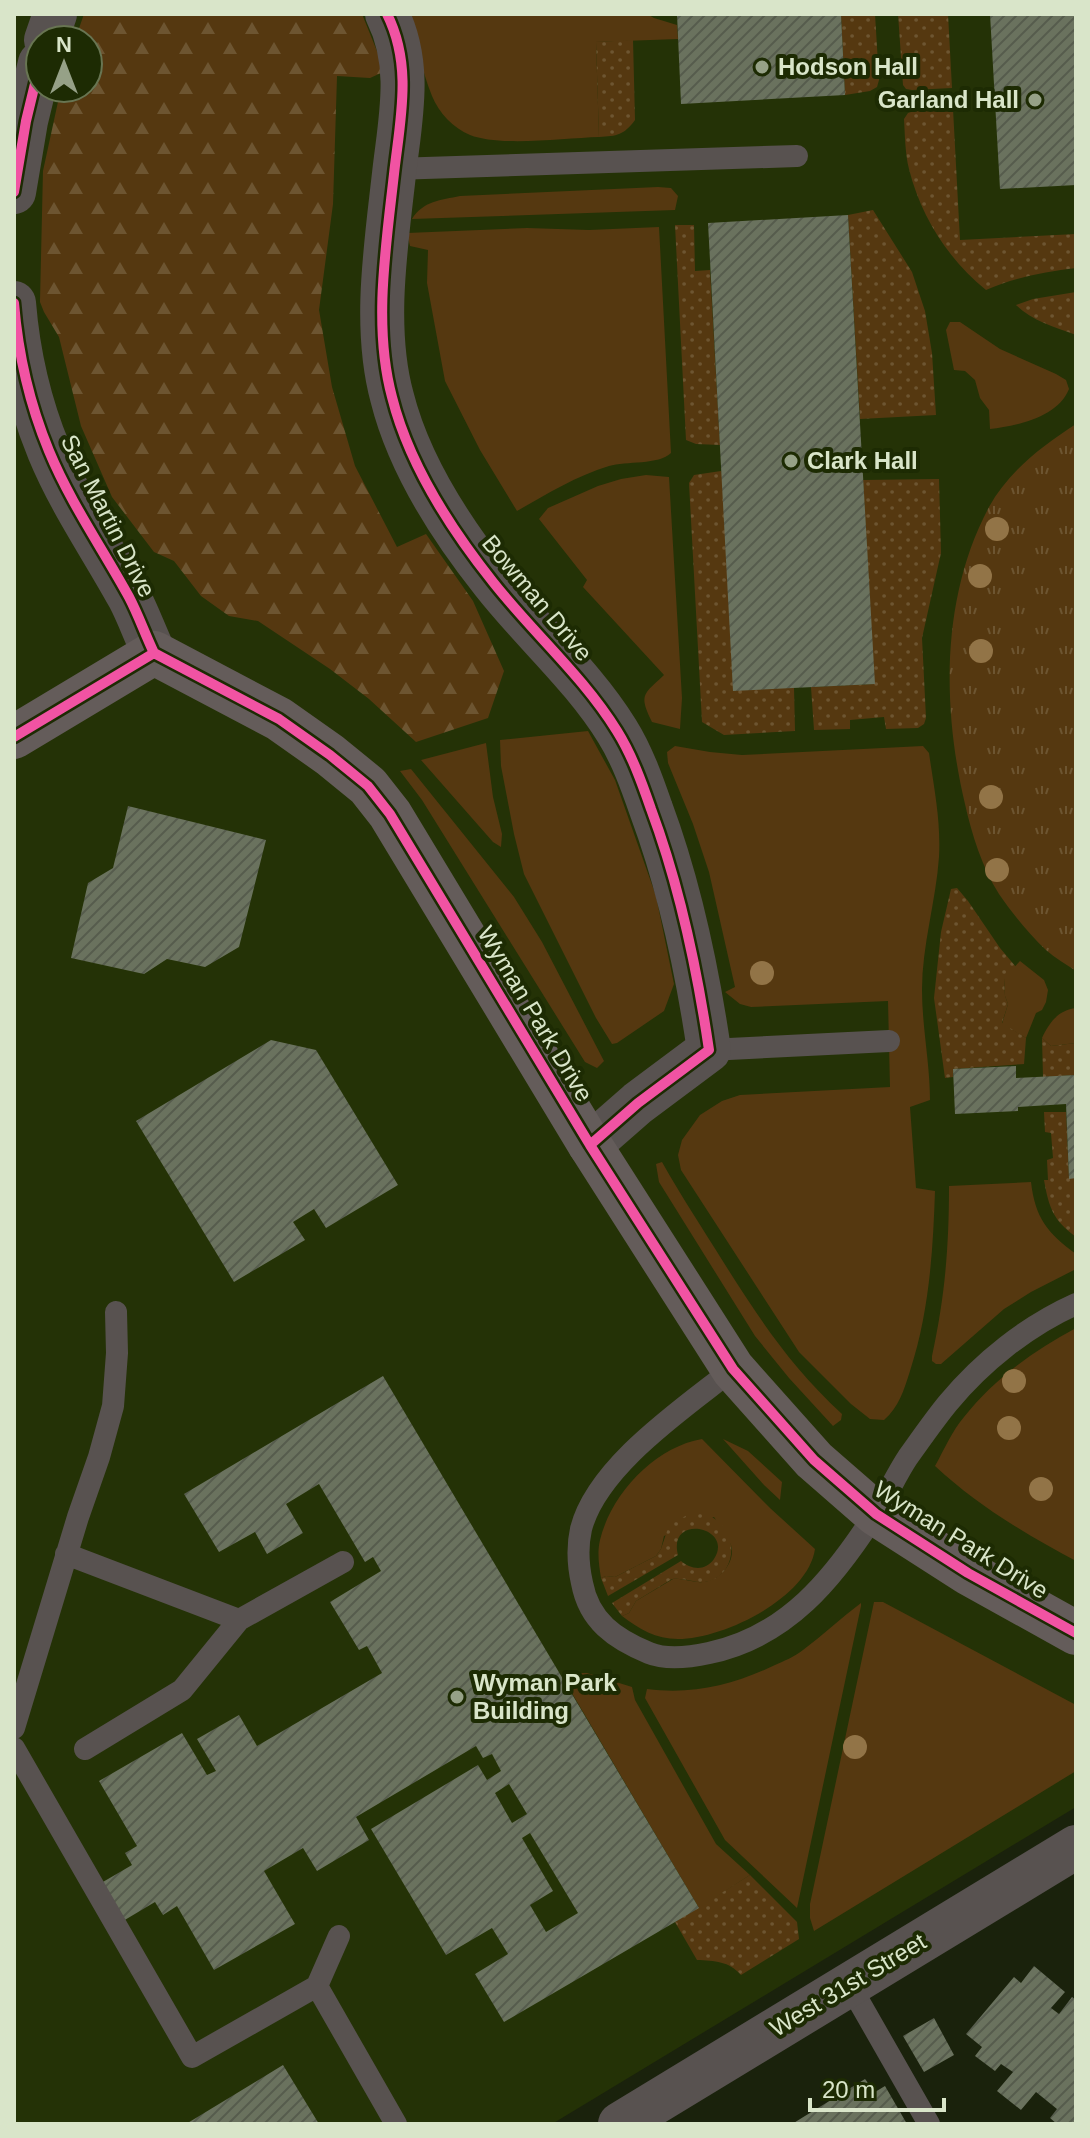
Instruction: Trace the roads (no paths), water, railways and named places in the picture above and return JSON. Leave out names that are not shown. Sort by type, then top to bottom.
[{"type":"street","name":"Bowman Drive","points":[[387,14],[400,50],[404,79],[383,296],[383,355],[392,397],[405,438],[456,531],[484,569],[589,692],[618,732],[642,784],[675,880],[700,984],[709,1050]]},
{"type":"street","points":[[14,192],[30,104]]},
{"type":"street","name":"San Martin Drive","points":[[14,303],[16,333],[24,368],[49,451],[131,600],[154,653]]},
{"type":"street","points":[[14,737],[154,653]]},
{"type":"street","name":"Wyman Park Drive","points":[[154,653],[279,719],[368,786],[397,825],[590,1145],[733,1369],[814,1460],[876,1514],[968,1573],[1076,1633]]},
{"type":"street","points":[[590,1145],[638,1103],[709,1050]]},
{"type":"street","name":"West 31st Street","points":[[647,2117],[849,1984],[1067,1865]]},
{"type":"lane","points":[[394,169],[797,156]]},
{"type":"lane","points":[[709,1050],[889,1041]]},
{"type":"lane","points":[[733,1369],[647,1437],[594,1499],[581,1528],[577,1562],[583,1590],[592,1611],[605,1628],[627,1644],[655,1656],[691,1657],[727,1650],[772,1629],[803,1607],[826,1582],[876,1514],[907,1458],[949,1402],[1020,1335],[1076,1304]]},
{"type":"lane","points":[[14,1728],[113,1406],[116,1312]]},
{"type":"lane","points":[[66,1554],[239,1620]]},
{"type":"lane","points":[[85,1749],[182,1690],[239,1620],[343,1562]]},
{"type":"lane","points":[[14,1748],[192,2057],[317,1986],[339,1936]]},
{"type":"lane","points":[[849,1984],[929,2124]]},
{"type":"lane","points":[[317,1986],[396,2124]]},
{"type":"place","name":"Hodson Hall","points":[[762,67]]},
{"type":"place","name":"Garland Hall","points":[[1035,100]]},
{"type":"place","name":"Clark Hall","points":[[791,461]]},
{"type":"place","name":"Wyman Park Building","points":[[457,1697]]}]
